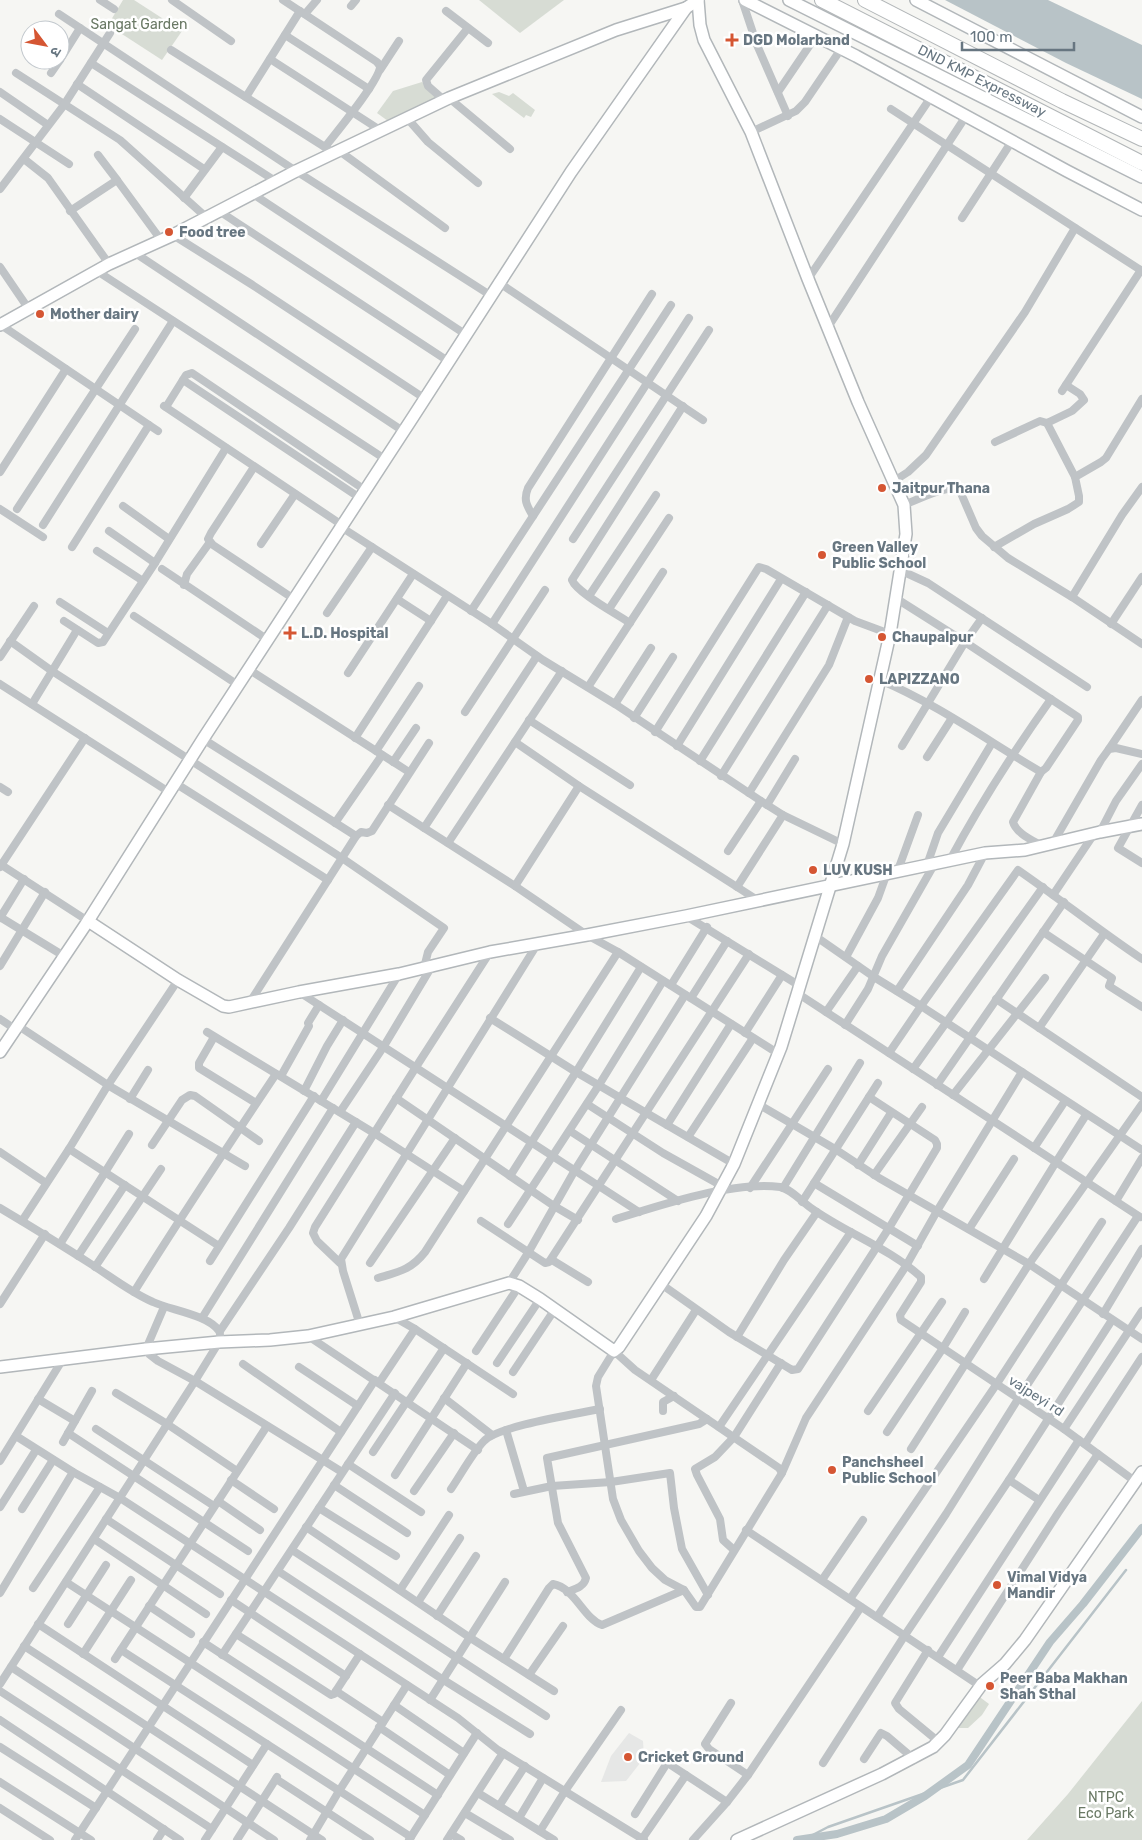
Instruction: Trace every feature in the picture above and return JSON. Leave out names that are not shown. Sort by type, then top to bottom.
[{"type":"highway","name":"DND KMP Expressway","points":[[822,0],[1142,164]]},
{"type":"highway","name":"DND KMP Expressway","points":[[865,0],[1142,139]]},
{"type":"street","points":[[100,0],[114,9]]},
{"type":"street","points":[[172,0],[231,41]]},
{"type":"street","points":[[283,0],[377,62],[380,70]]},
{"type":"street","points":[[246,97],[285,35],[302,13],[317,0]]},
{"type":"street","points":[[158,431],[1,325],[28,308],[109,264],[135,254],[173,235],[277,182],[333,150],[447,99],[608,33],[686,8],[698,0],[700,25],[704,40],[751,132],[858,402],[904,505],[906,534],[897,600],[843,844],[779,1054],[734,1164],[706,1216],[596,1380],[613,1499],[621,1520],[639,1551],[657,1573],[665,1580],[684,1590],[696,1607],[698,1608],[702,1605],[708,1596],[782,1473],[806,1418],[906,1266],[937,1211],[1022,1072]]},
{"type":"street","points":[[744,0],[841,48],[1142,210]]},
{"type":"street","points":[[744,0],[757,45],[788,116]]},
{"type":"street","points":[[789,0],[1142,177]]},
{"type":"street","points":[[916,0],[1142,117]]},
{"type":"street","points":[[0,1052],[88,921],[203,738],[363,494],[498,282],[571,172],[686,8]]},
{"type":"street","points":[[446,11],[488,43]]},
{"type":"street","points":[[59,14],[296,171],[490,296]]},
{"type":"street","points":[[70,44],[80,28]]},
{"type":"street","points":[[468,28],[426,80],[428,86],[510,149]]},
{"type":"street","points":[[0,189],[64,105],[110,33]]},
{"type":"street","points":[[285,35],[368,89]]},
{"type":"street","points":[[778,92],[816,36]]},
{"type":"street","points":[[333,150],[352,112],[399,41]]},
{"type":"street","points":[[751,132],[796,111],[805,102],[841,48]]},
{"type":"street","points":[[171,50],[333,150],[445,228]]},
{"type":"street","points":[[270,58],[380,130]]},
{"type":"street","points":[[91,63],[277,182]]},
{"type":"street","points":[[16,73],[120,140],[206,217]]},
{"type":"street","points":[[78,84],[204,169]]},
{"type":"street","points":[[0,92],[48,125]]},
{"type":"street","points":[[808,279],[931,97]]},
{"type":"street","points":[[892,109],[1141,271],[1064,388],[1080,394],[1084,400],[1072,411],[1047,423],[1040,421],[995,442]]},
{"type":"street","points":[[828,327],[966,116]]},
{"type":"street","points":[[407,118],[428,142],[478,183]]},
{"type":"street","points":[[0,119],[69,164]]},
{"type":"street","points":[[962,218],[1012,141]]},
{"type":"street","points":[[184,198],[222,146]]},
{"type":"street","points":[[98,155],[161,240]]},
{"type":"street","points":[[24,159],[48,178],[109,264]]},
{"type":"street","points":[[70,211],[117,180]]},
{"type":"street","points":[[253,194],[465,334]]},
{"type":"street","points":[[219,211],[448,361]]},
{"type":"street","points":[[894,482],[926,455],[1024,312],[1075,228]]},
{"type":"street","points":[[173,235],[424,398]]},
{"type":"street","points":[[135,254],[403,431]]},
{"type":"street","points":[[0,268],[28,308]]},
{"type":"street","points":[[97,271],[385,459]]},
{"type":"street","points":[[498,282],[703,420]]},
{"type":"street","points":[[533,516],[526,503],[528,488],[652,294]]},
{"type":"street","points":[[471,611],[671,305]]},
{"type":"street","points":[[492,624],[689,318]]},
{"type":"street","points":[[42,525],[173,321]]},
{"type":"street","points":[[17,509],[135,329]]},
{"type":"street","points":[[573,539],[709,330]]},
{"type":"street","points":[[0,472],[66,369]]},
{"type":"street","points":[[363,494],[192,373],[189,373],[183,380],[165,407],[372,547],[748,793],[783,815],[843,844]]},
{"type":"street","points":[[1075,477],[1106,458],[1142,399]]},
{"type":"street","points":[[630,623],[589,596],[576,586],[572,580],[683,406]]},
{"type":"street","points":[[994,547],[1034,524],[1079,502],[1075,477],[1047,423]]},
{"type":"street","points":[[72,546],[149,425]]},
{"type":"street","points":[[64,621],[99,644],[103,642],[155,563],[226,448]]},
{"type":"street","points":[[254,466],[208,539],[294,599]]},
{"type":"street","points":[[904,505],[947,488],[957,488],[976,528],[994,547],[1008,558],[1072,597],[1142,644]]},
{"type":"street","points":[[1072,597],[1122,515],[1142,488]]},
{"type":"street","points":[[261,544],[295,494]]},
{"type":"street","points":[[589,596],[656,495]]},
{"type":"street","points":[[122,506],[169,540]]},
{"type":"street","points":[[0,509],[43,536]]},
{"type":"street","points":[[609,609],[669,518]]},
{"type":"street","points":[[109,531],[155,563]]},
{"type":"street","points":[[184,584],[187,574],[210,542]]},
{"type":"street","points":[[327,613],[372,547]]},
{"type":"street","points":[[97,551],[143,581]]},
{"type":"street","points":[[656,732],[759,567],[864,626],[890,634]]},
{"type":"street","points":[[162,569],[268,640]]},
{"type":"street","points":[[902,571],[928,583],[1087,687]]},
{"type":"street","points":[[588,687],[664,572]]},
{"type":"street","points":[[348,673],[414,574]]},
{"type":"street","points":[[1111,624],[1142,577]]},
{"type":"street","points":[[677,746],[781,579]]},
{"type":"street","points":[[465,712],[545,590]]},
{"type":"street","points":[[700,761],[806,592]]},
{"type":"street","points":[[355,738],[447,596]]},
{"type":"street","points":[[397,600],[431,622]]},
{"type":"street","points":[[897,600],[1074,713],[1078,720],[1046,768],[1041,772],[1013,822],[1014,826],[1020,831],[1047,844]]},
{"type":"street","points":[[60,602],[108,633]]},
{"type":"street","points":[[722,776],[828,605]]},
{"type":"street","points":[[0,657],[34,606]]},
{"type":"street","points":[[134,616],[238,685]]},
{"type":"street","points":[[748,793],[829,665],[848,617]]},
{"type":"street","points":[[902,746],[965,642],[982,618]]},
{"type":"street","points":[[32,704],[77,630]]},
{"type":"street","points":[[10,641],[52,671],[189,761],[342,858],[444,928],[428,952],[428,967],[384,1046],[340,1112]]},
{"type":"street","points":[[614,704],[650,648]]},
{"type":"street","points":[[424,828],[537,656]]},
{"type":"street","points":[[634,718],[674,657]]},
{"type":"street","points":[[248,669],[409,772]]},
{"type":"street","points":[[448,843],[562,671]]},
{"type":"street","points":[[880,680],[928,703],[1041,772]]},
{"type":"street","points":[[0,684],[86,738],[328,880]]},
{"type":"street","points":[[335,823],[419,686]]},
{"type":"street","points":[[950,860],[967,828],[1012,755],[1051,699]]},
{"type":"street","points":[[1047,844],[1142,700]]},
{"type":"street","points":[[927,757],[952,718]]},
{"type":"street","points":[[529,720],[630,785]]},
{"type":"street","points":[[393,762],[416,728]]},
{"type":"street","points":[[86,738],[1,865],[178,980],[228,1007],[399,974],[490,952],[686,916],[985,853],[1025,850],[1097,833],[1138,826]]},
{"type":"street","points":[[203,738],[356,836]]},
{"type":"street","points":[[514,742],[579,786],[759,901]]},
{"type":"street","points":[[250,1002],[356,836],[361,832],[367,834],[372,830],[429,743]]},
{"type":"street","points":[[844,1025],[874,978],[882,956],[931,864],[938,833],[992,743]]},
{"type":"street","points":[[1109,750],[1116,748],[1142,754]]},
{"type":"street","points":[[728,851],[795,759]]},
{"type":"street","points":[[1053,895],[1097,833],[1116,801],[1142,764]]},
{"type":"street","points":[[515,886],[579,786]]},
{"type":"street","points":[[0,787],[8,792]]},
{"type":"street","points":[[388,805],[515,886],[587,935],[641,966],[779,1054]]},
{"type":"street","points":[[1142,806],[1138,826],[1118,848],[1142,863]]},
{"type":"street","points":[[738,887],[783,815]]},
{"type":"street","points":[[846,957],[892,872],[918,815]]},
{"type":"street","points":[[897,991],[968,884],[985,853]]},
{"type":"street","points":[[888,1053],[1018,870],[1064,902],[1104,934],[1142,959]]},
{"type":"street","points":[[24,879],[0,917],[64,956]]},
{"type":"street","points":[[913,1069],[1043,887]]},
{"type":"street","points":[[0,966],[45,892]]},
{"type":"street","points":[[937,1085],[1064,902]]},
{"type":"street","points":[[686,916],[707,927],[782,975],[798,990],[844,1025],[1140,1217],[1083,1300],[946,1514],[877,1617]]},
{"type":"street","points":[[671,985],[707,927]]},
{"type":"street","points":[[1043,932],[1085,962],[1112,978],[1109,986],[1142,1007]]},
{"type":"street","points":[[1039,1028],[1104,934]]},
{"type":"street","points":[[815,936],[874,978],[921,1006],[1142,1150]]},
{"type":"street","points":[[476,1352],[514,1285],[528,1253],[575,1170],[688,996],[727,941]]},
{"type":"street","points":[[340,1263],[342,1256],[538,943]]},
{"type":"street","points":[[360,1325],[340,1263],[317,1241],[313,1233],[396,1098],[490,952]]},
{"type":"street","points":[[378,1278],[404,1270],[419,1260],[618,952]]},
{"type":"street","points":[[481,1221],[544,1263],[552,1260],[615,1159],[749,954]]},
{"type":"street","points":[[510,1176],[641,966]]},
{"type":"street","points":[[826,1012],[858,966]]},
{"type":"street","points":[[210,1261],[317,1098],[363,1033],[399,974]]},
{"type":"street","points":[[745,1033],[782,975]]},
{"type":"street","points":[[953,1095],[1045,978]]},
{"type":"street","points":[[22,1221],[108,1085],[178,980]]},
{"type":"street","points":[[508,1224],[570,1131],[663,980]]},
{"type":"street","points":[[298,992],[639,1212]]},
{"type":"street","points":[[996,999],[1142,1097]]},
{"type":"street","points":[[134,1292],[256,1103],[278,1075],[309,1026],[308,1023],[319,1004]]},
{"type":"street","points":[[490,1018],[576,1072],[734,1164]]},
{"type":"street","points":[[0,1019],[16,1027],[130,1099],[245,1166]]},
{"type":"street","points":[[304,1091],[327,1046],[343,1020]]},
{"type":"street","points":[[667,1125],[731,1024]]},
{"type":"street","points":[[256,1103],[199,1068],[199,1063],[211,1034],[374,1133],[464,1191]]},
{"type":"street","points":[[688,1137],[753,1038]]},
{"type":"street","points":[[784,1188],[860,1063]]},
{"type":"street","points":[[750,1188],[828,1069]]},
{"type":"street","points":[[130,1099],[148,1070]]},
{"type":"street","points":[[802,1202],[834,1149],[878,1083]]},
{"type":"street","points":[[152,1145],[182,1100],[190,1095],[259,1142]]},
{"type":"street","points":[[661,1284],[737,1337],[792,1370],[798,1369],[910,1196],[937,1144],[935,1140],[869,1097]]},
{"type":"street","points":[[396,1098],[554,1206],[578,1220]]},
{"type":"street","points":[[1034,1148],[1065,1101]]},
{"type":"street","points":[[587,1104],[720,1189]]},
{"type":"street","points":[[758,1104],[874,1175],[1029,1264],[1142,1339]]},
{"type":"street","points":[[911,1449],[1029,1264],[1142,1104]]},
{"type":"street","points":[[874,1175],[922,1107]]},
{"type":"street","points":[[202,1318],[333,1108]]},
{"type":"street","points":[[858,1165],[891,1113]]},
{"type":"street","points":[[984,1279],[1086,1115]]},
{"type":"street","points":[[0,1684],[195,1380],[219,1336],[356,1122]]},
{"type":"street","points":[[570,1131],[678,1201]]},
{"type":"street","points":[[60,1244],[129,1134]]},
{"type":"street","points":[[370,1263],[455,1138]]},
{"type":"street","points":[[69,1149],[219,1246]]},
{"type":"street","points":[[0,1152],[46,1183]]},
{"type":"street","points":[[1116,1201],[1142,1158]]},
{"type":"street","points":[[969,1229],[1014,1159]]},
{"type":"street","points":[[95,1267],[161,1169]]},
{"type":"street","points":[[814,1183],[918,1246]]},
{"type":"street","points":[[78,1256],[125,1185]]},
{"type":"street","points":[[616,1219],[720,1189],[784,1188],[817,1212],[906,1266]]},
{"type":"street","points":[[0,1208],[134,1292],[164,1307],[202,1318],[219,1336]]},
{"type":"street","points":[[737,1337],[784,1260],[817,1212]]},
{"type":"street","points":[[850,1599],[996,1385],[1102,1222]]},
{"type":"street","points":[[719,1427],[851,1232]]},
{"type":"street","points":[[1,1300],[44,1234]]},
{"type":"street","points":[[1103,1314],[1142,1248]]},
{"type":"street","points":[[552,1260],[588,1282]]},
{"type":"street","name":"vajpeyi rd","points":[[906,1266],[919,1275],[921,1279],[899,1317],[901,1320],[1064,1429],[1098,1454],[1139,1477]]},
{"type":"street","points":[[0,1367],[146,1349],[219,1336],[308,1336],[394,1317],[514,1285],[555,1309],[614,1351],[635,1370],[779,1468],[782,1473]]},
{"type":"street","points":[[497,1363],[540,1299]]},
{"type":"street","points":[[868,1411],[942,1302]]},
{"type":"street","points":[[146,1349],[164,1307]]},
{"type":"street","points":[[513,1372],[555,1309]]},
{"type":"street","points":[[651,1380],[696,1310]]},
{"type":"street","points":[[1064,1429],[1142,1311]]},
{"type":"street","points":[[887,1432],[965,1312]]},
{"type":"street","points":[[394,1317],[513,1394]]},
{"type":"street","points":[[823,1763],[904,1635],[1009,1480],[1112,1320]]},
{"type":"street","points":[[77,1836],[322,1460],[358,1406],[414,1329]]},
{"type":"street","points":[[308,1336],[478,1450]]},
{"type":"street","points":[[373,1452],[444,1348]]},
{"type":"street","points":[[146,1349],[158,1361],[195,1380],[342,1472]]},
{"type":"street","points":[[938,1657],[1039,1500],[1142,1357]]},
{"type":"street","points":[[0,1462],[63,1359]]},
{"type":"street","points":[[734,1550],[723,1540],[720,1519],[697,1475],[696,1469],[715,1457],[734,1437],[781,1363]]},
{"type":"street","points":[[243,1364],[341,1432]]},
{"type":"street","points":[[395,1476],[467,1364]]},
{"type":"street","points":[[299,1367],[358,1406]]},
{"type":"street","points":[[63,1442],[92,1390]]},
{"type":"street","points":[[116,1393],[167,1424],[237,1471]]},
{"type":"street","points":[[222,1655],[395,1393]]},
{"type":"street","points":[[662,1410],[663,1402],[674,1396]]},
{"type":"street","points":[[444,1398],[492,1435]]},
{"type":"street","points":[[38,1399],[75,1421]]},
{"type":"street","points":[[451,1490],[485,1440],[492,1435],[549,1419],[600,1409]]},
{"type":"street","points":[[567,1592],[580,1587],[586,1581],[586,1578],[558,1523],[547,1458],[699,1424],[707,1419]]},
{"type":"street","points":[[115,1658],[267,1426]]},
{"type":"street","points":[[96,1429],[260,1530]]},
{"type":"street","points":[[506,1430],[524,1491]]},
{"type":"street","points":[[68,1433],[248,1551]]},
{"type":"street","points":[[414,1491],[454,1433]]},
{"type":"street","points":[[16,1436],[36,1450],[120,1498],[190,1543],[407,1684],[504,1753],[643,1840],[686,1775]]},
{"type":"street","points":[[0,1507],[36,1450]]},
{"type":"street","points":[[957,1670],[1098,1454]]},
{"type":"street","points":[[22,1508],[53,1460]]},
{"type":"street","points":[[348,1464],[420,1512]]},
{"type":"street","points":[[0,1593],[73,1472]]},
{"type":"street","points":[[514,1494],[552,1486],[611,1482],[670,1472],[674,1508],[682,1549],[708,1596]]},
{"type":"street","points":[[737,1840],[882,1774],[914,1758],[939,1742],[980,1686],[1005,1664],[1025,1640],[1139,1477]]},
{"type":"street","points":[[231,1480],[274,1509]]},
{"type":"street","points":[[1009,1480],[1039,1500]]},
{"type":"street","points":[[334,1485],[407,1532]]},
{"type":"street","points":[[33,1588],[100,1487]]},
{"type":"street","points":[[319,1508],[396,1556]]},
{"type":"street","points":[[400,1590],[449,1515]]},
{"type":"street","points":[[106,1519],[220,1594]]},
{"type":"street","points":[[822,1580],[863,1520]]},
{"type":"street","points":[[306,1527],[437,1616],[554,1691]]},
{"type":"street","points":[[746,1530],[980,1686]]},
{"type":"street","points":[[418,1602],[460,1538]]},
{"type":"street","points":[[94,1539],[206,1614]]},
{"type":"street","points":[[292,1550],[546,1716]]},
{"type":"street","points":[[437,1616],[476,1556]]},
{"type":"street","points":[[68,1624],[106,1565]]},
{"type":"street","points":[[278,1571],[442,1680],[530,1734]]},
{"type":"street","points":[[83,1654],[131,1580]]},
{"type":"street","points":[[66,1582],[424,1815]]},
{"type":"street","points":[[430,1700],[505,1582]]},
{"type":"street","points":[[504,1659],[551,1586],[556,1584],[567,1592],[602,1626],[684,1590]]},
{"type":"street","points":[[231,1600],[346,1676]]},
{"type":"street","points":[[149,1606],[191,1634]]},
{"type":"street","points":[[693,1840],[748,1775],[861,1607]]},
{"type":"street","points":[[38,1624],[253,1765]]},
{"type":"street","points":[[529,1675],[563,1626]]},
{"type":"street","points":[[236,1634],[330,1695],[336,1691],[360,1654]]},
{"type":"street","points":[[203,1642],[438,1795]]},
{"type":"street","points":[[24,1646],[262,1801],[311,1837],[322,1840]]},
{"type":"street","points":[[120,1650],[338,1790],[410,1839],[477,1732]]},
{"type":"street","points":[[928,1650],[895,1703],[898,1709],[939,1742]]},
{"type":"street","points":[[11,1667],[274,1840]]},
{"type":"street","points":[[311,1837],[338,1790],[407,1684]]},
{"type":"street","points":[[0,1691],[212,1829]]},
{"type":"street","points":[[336,1691],[450,1775]]},
{"type":"street","points":[[731,1703],[706,1744],[709,1749],[748,1775]]},
{"type":"street","points":[[394,1705],[464,1753]]},
{"type":"street","points":[[540,1831],[621,1710]]},
{"type":"street","points":[[0,1720],[180,1840]]},
{"type":"street","points":[[864,1759],[881,1733],[914,1758]]},
{"type":"street","points":[[205,1840],[267,1744]]},
{"type":"street","points":[[0,1747],[96,1808]]},
{"type":"street","points":[[461,1840],[449,1837],[504,1753]]},
{"type":"street","points":[[657,1756],[727,1802]]},
{"type":"street","points":[[635,1814],[668,1763]]},
{"type":"street","points":[[499,1806],[525,1766]]},
{"type":"street","points":[[237,1840],[276,1778],[370,1840]]},
{"type":"street","points":[[519,1818],[543,1778]]},
{"type":"street","points":[[0,1782],[77,1836],[91,1840]]},
{"type":"street","points":[[478,1793],[554,1840]]},
{"type":"street","points":[[0,1808],[50,1840]]},
{"type":"street","points":[[465,1813],[510,1840]]},
{"type":"street","points":[[157,1840],[164,1829]]},
{"type":"shaded area","points":[[945,0],[1048,0],[1142,45],[1142,99],[1066,63]]},
{"type":"shaded area","name":"Cricket Ground","points":[[629,1733],[643,1741],[644,1758],[626,1781],[601,1782],[611,1756]]},
{"type":"green space","name":"Sangat Garden","points":[[123,0],[134,0],[182,31],[162,60],[108,25]]},
{"type":"green space","points":[[479,0],[564,0],[520,33]]},
{"type":"green space","points":[[422,82],[438,96],[388,121],[377,113],[393,91]]},
{"type":"green space","points":[[499,92],[509,96],[513,93],[535,110],[531,117],[526,115],[524,118],[492,94]]},
{"type":"green space","points":[[977,1695],[989,1704],[982,1715],[968,1728],[953,1728]]},
{"type":"green space","name":"NTPC Eco Park","points":[[1142,1701],[1142,1840],[1027,1840],[1068,1794]]},
{"type":"waterway","points":[[797,1840],[837,1834],[886,1819],[925,1796],[968,1765],[1050,1642],[1083,1604],[1142,1528]]},
{"type":"waterway","points":[[803,1840],[828,1827],[963,1780],[1126,1570]]},
{"type":"place","name":"DGD Molarband","points":[[732,40]]},
{"type":"place","name":"Food tree","points":[[169,232]]},
{"type":"place","name":"Mother dairy","points":[[40,314]]},
{"type":"place","name":"Jaitpur Thana","points":[[882,488]]},
{"type":"place","name":"Green Valley Public School","points":[[822,555]]},
{"type":"place","name":"L.D. Hospital","points":[[290,633]]},
{"type":"place","name":"Chaupalpur","points":[[882,637]]},
{"type":"place","name":"LAPIZZANO","points":[[869,679]]},
{"type":"place","name":"LUV KUSH","points":[[813,870]]},
{"type":"place","name":"Panchsheel Public School","points":[[832,1470]]},
{"type":"place","name":"Vimal Vidya Mandir","points":[[997,1585]]},
{"type":"place","name":"Peer Baba Makhan Shah Sthal","points":[[990,1686]]},
{"type":"place","name":"Cricket Ground","points":[[628,1757]]}]
